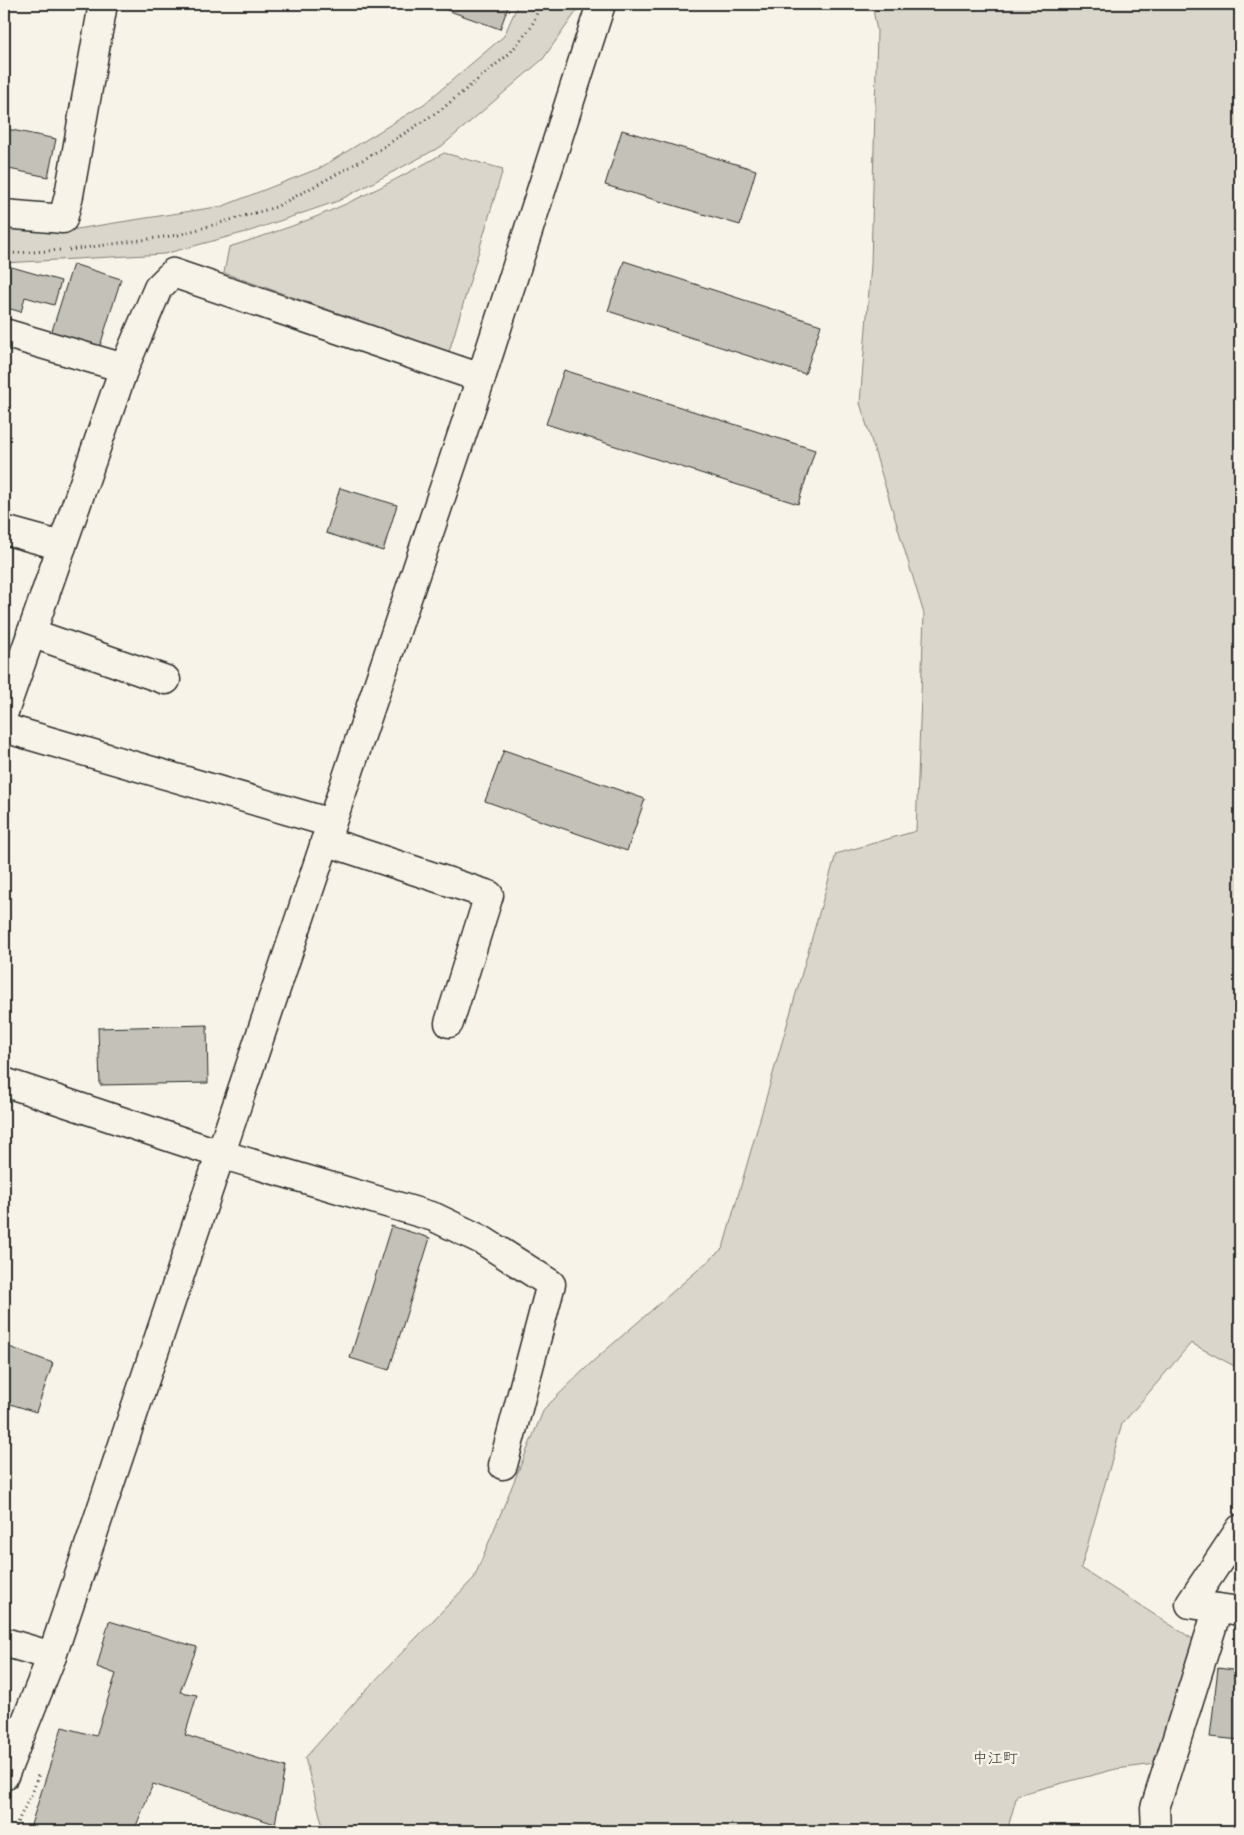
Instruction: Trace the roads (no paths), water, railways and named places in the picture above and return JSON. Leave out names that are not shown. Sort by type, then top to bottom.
[{"type":"street","points":[[4,214],[63,219],[69,195],[103,4]]},
{"type":"street","points":[[4,1776],[52,1656],[481,378],[601,4]]},
{"type":"street","points":[[4,712],[124,368],[158,288],[173,273],[481,378]]},
{"type":"street","points":[[4,333],[124,368]]},
{"type":"street","points":[[4,530],[62,546]]},
{"type":"street","points":[[31,633],[166,680]]},
{"type":"street","points":[[4,728],[328,832],[489,895],[450,1023]]},
{"type":"street","points":[[4,1082],[220,1154],[434,1217],[482,1240],[551,1284],[503,1465]]},
{"type":"street","points":[[1156,1831],[1155,1808],[1229,1610],[1190,1604],[1240,1529]]},
{"type":"street","points":[[4,1642],[52,1656]]},
{"type":"district","name":"中江町","points":[[995,1758]]}]
